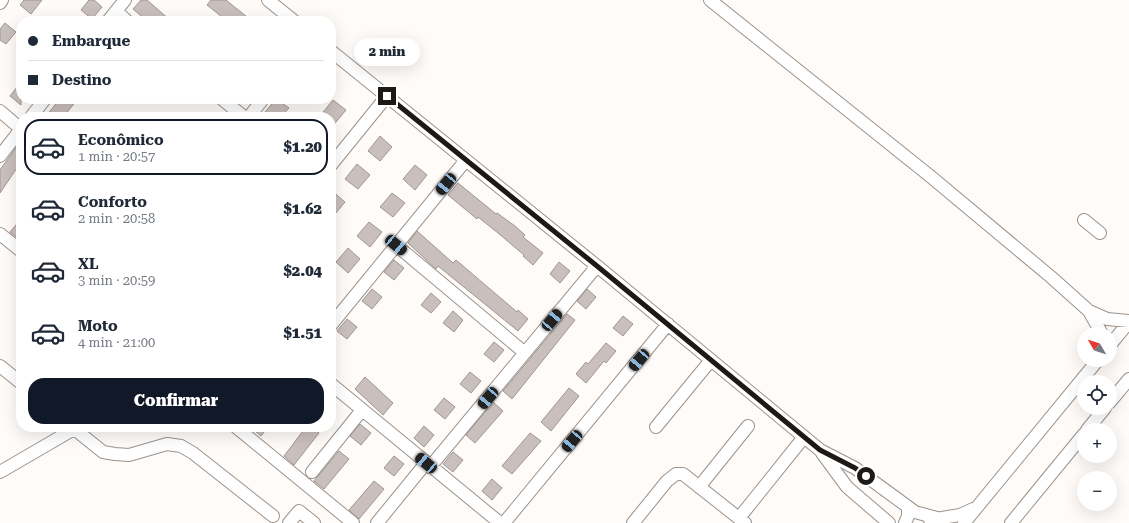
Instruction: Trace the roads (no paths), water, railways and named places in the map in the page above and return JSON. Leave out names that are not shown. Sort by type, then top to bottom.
[{"type":"street","points":[[112,16],[125,0]]},
{"type":"street","points":[[268,0],[288,16]]},
{"type":"street","points":[[710,0],[930,176],[1051,277],[1089,311],[1107,319],[1129,322]]},
{"type":"street","points":[[116,11],[122,16]]},
{"type":"street","points":[[336,55],[597,266],[820,450],[855,468],[908,508],[922,516],[937,518]]},
{"type":"street","points":[[336,159],[387,96]]},
{"type":"street","points":[[35,112],[41,104]]},
{"type":"street","points":[[228,104],[238,112]]},
{"type":"street","points":[[252,112],[259,104]]},
{"type":"street","points":[[0,112],[16,125]]},
{"type":"street","points":[[0,156],[16,135]]},
{"type":"street","points":[[336,319],[466,160]]},
{"type":"street","points":[[1084,220],[1100,233]]},
{"type":"street","points":[[0,234],[16,247]]},
{"type":"street","points":[[396,245],[525,353]]},
{"type":"street","points":[[378,523],[525,353],[597,266]]},
{"type":"street","points":[[1089,311],[1098,327]]},
{"type":"street","points":[[1117,337],[1129,322]]},
{"type":"street","points":[[504,523],[668,324]]},
{"type":"street","points":[[656,427],[711,360]]},
{"type":"street","points":[[0,366],[16,379]]},
{"type":"street","points":[[964,523],[1092,367]]},
{"type":"street","points":[[1117,394],[1129,379]]},
{"type":"street","points":[[336,388],[500,523]]},
{"type":"street","points":[[312,472],[362,410]]},
{"type":"street","points":[[1094,423],[1100,415]]},
{"type":"street","points":[[699,487],[748,426]]},
{"type":"street","points":[[0,472],[66,432]]},
{"type":"street","points":[[78,432],[103,452],[115,454],[128,455],[167,444],[181,446],[193,453],[273,516]]},
{"type":"street","points":[[242,432],[353,523]]},
{"type":"street","points":[[633,523],[672,476],[676,474],[683,474],[742,521],[804,437]]},
{"type":"street","points":[[1012,523],[1077,443]]},
{"type":"street","points":[[820,450],[844,484],[889,523]]},
{"type":"street","points":[[844,484],[848,474],[855,468]]},
{"type":"street","points":[[924,523],[937,518],[960,515],[978,506]]},
{"type":"street","points":[[906,523],[908,508]]},
{"type":"street","points":[[289,523],[299,511],[314,523]]}]
